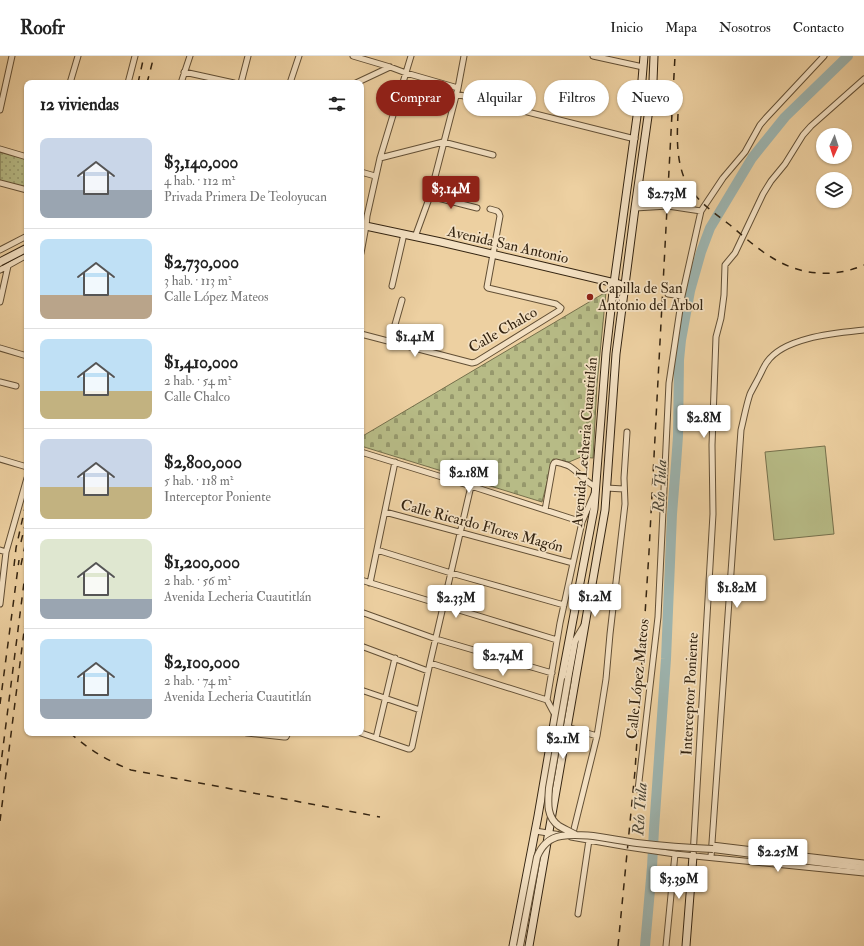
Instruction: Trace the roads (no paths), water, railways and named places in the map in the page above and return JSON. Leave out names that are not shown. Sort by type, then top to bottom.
[{"type":"main road","name":"Avenida Lecheria Cuautitlán","points":[[513,946],[594,509],[606,353],[614,283],[635,139],[644,56]]},
{"type":"main road","name":"Avenida Lecheria Cuautitlán","points":[[529,946],[605,510],[616,354],[653,81],[654,56]]},
{"type":"main road","name":"Avenida San Antonio","points":[[364,226],[625,285]]},
{"type":"main road","points":[[0,262],[24,250]]},
{"type":"main road","points":[[538,816],[544,818],[552,817]]},
{"type":"main road","points":[[686,946],[693,856]]},
{"type":"street","points":[[0,110],[2,89],[12,56]]},
{"type":"street","points":[[71,80],[78,56]]},
{"type":"street","points":[[129,80],[135,56]]},
{"type":"street","points":[[182,80],[190,56]]},
{"type":"street","points":[[242,80],[248,56]]},
{"type":"street","points":[[291,80],[299,56]]},
{"type":"street","points":[[352,56],[390,67],[457,91],[635,139]]},
{"type":"street","points":[[364,226],[375,176],[411,56]]},
{"type":"street","points":[[416,237],[430,196],[457,91],[464,56]]},
{"type":"street","points":[[593,56],[643,68]]},
{"type":"street","points":[[635,208],[668,206],[700,211],[723,178],[745,152],[760,125],[824,56]]},
{"type":"street","points":[[362,80],[390,67]]},
{"type":"street","points":[[184,72],[220,80]]},
{"type":"street","name":"Interceptor Poniente","points":[[693,856],[713,514],[712,445],[716,336],[721,318],[724,295],[725,265],[735,253],[763,194],[771,181],[785,164],[803,135],[811,126],[864,79]]},
{"type":"street","points":[[380,158],[443,142],[492,154]]},
{"type":"street","points":[[0,149],[24,156]]},
{"type":"street","points":[[364,173],[375,176]]},
{"type":"street","points":[[0,183],[24,189]]},
{"type":"street","points":[[430,196],[477,208]]},
{"type":"street","points":[[490,209],[497,211],[500,216],[492,255]]},
{"type":"street","name":"Calle López Mateos","points":[[638,790],[658,617],[669,383],[682,296],[700,211]]},
{"type":"street","points":[[392,286],[404,234]]},
{"type":"street","points":[[0,250],[24,238]]},
{"type":"street","points":[[21,258],[24,247]]},
{"type":"street","name":"Calle Chalco","points":[[364,335],[472,363],[558,313],[561,308],[556,304],[488,288],[487,284],[492,255]]},
{"type":"street","points":[[0,270],[24,256]]},
{"type":"street","points":[[0,302],[8,266]]},
{"type":"street","points":[[668,294],[682,296]]},
{"type":"street","points":[[390,342],[402,300]]},
{"type":"street","points":[[711,857],[713,847],[741,430],[750,393],[767,361],[777,352],[790,344],[834,333],[864,330]]},
{"type":"street","points":[[0,348],[24,355]]},
{"type":"street","points":[[0,382],[16,386]]},
{"type":"street","points":[[574,836],[597,736],[606,679],[625,504],[624,478],[627,432]]},
{"type":"street","points":[[364,453],[582,522]]},
{"type":"street","points":[[0,459],[24,466]]},
{"type":"street","points":[[370,583],[395,462]]},
{"type":"street","points":[[545,510],[553,465],[556,462],[568,465],[596,488],[582,522],[557,640],[548,700],[555,715]]},
{"type":"street","points":[[364,734],[408,749],[412,747],[471,486]]},
{"type":"street","points":[[606,488],[624,489]]},
{"type":"street","points":[[0,604],[6,552],[24,489]]},
{"type":"street","name":"Calle Ricardo Flores Magón","points":[[384,512],[573,563]]},
{"type":"street","points":[[0,550],[6,552]]},
{"type":"street","points":[[377,550],[564,605]]},
{"type":"street","points":[[364,581],[557,640]]},
{"type":"street","points":[[591,587],[615,592]]},
{"type":"street","points":[[364,613],[436,639],[552,673]]},
{"type":"street","points":[[574,836],[554,822],[549,810],[548,802],[549,788],[568,679],[576,641],[585,624]]},
{"type":"street","points":[[364,647],[428,671]]},
{"type":"street","points":[[376,738],[395,658]]},
{"type":"street","points":[[430,663],[548,700]]},
{"type":"street","points":[[364,691],[420,710]]},
{"type":"street","points":[[567,727],[597,736]]},
{"type":"street","points":[[535,831],[642,843],[713,847],[864,863]]},
{"type":"street","points":[[520,946],[539,851],[544,845],[560,836],[574,836],[631,848],[674,854],[864,873]]},
{"type":"street","points":[[578,914],[589,840]]},
{"type":"street","points":[[713,847],[864,868]]},
{"type":"street","points":[[666,946],[674,854]]},
{"type":"waterway","name":"Río Tula","points":[[645,946],[652,867],[666,659],[672,514],[678,436],[679,360],[690,291],[701,252],[710,228],[752,158],[785,117],[848,56]]},
{"type":"railway","points":[[139,80],[144,56]]},
{"type":"railway","points":[[148,80],[154,56]]},
{"type":"railway","points":[[618,946],[635,771],[649,552],[675,56]]},
{"type":"railway","points":[[678,116],[677,131],[680,164],[689,187],[699,200],[753,245],[779,262],[803,271],[815,273],[840,272],[864,265]]},
{"type":"railway","points":[[14,566],[16,548],[24,512]]},
{"type":"railway","points":[[21,542],[24,530]]},
{"type":"railway","points":[[21,565],[24,550]]},
{"type":"railway","points":[[0,704],[19,560]]},
{"type":"railway","points":[[0,771],[24,583]]},
{"type":"railway","points":[[0,821],[24,632]]},
{"type":"railway","points":[[74,736],[85,745],[114,763],[131,770],[380,817]]},
{"type":"place","name":"Capilla de San Antonio del Arbol","points":[[590,297]]}]
